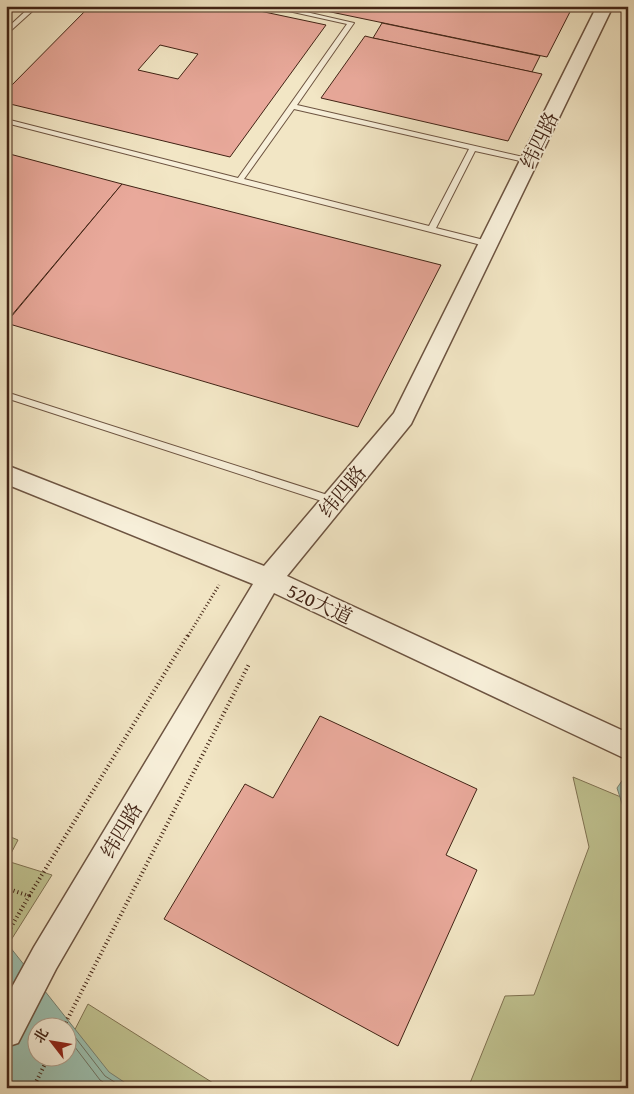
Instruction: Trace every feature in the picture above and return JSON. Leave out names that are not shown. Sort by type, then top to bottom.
[{"type":"street","name":"纬四路","points":[[6,1031],[45,958],[269,579],[403,418],[605,6]]},
{"type":"street","name":"520大道","points":[[6,474],[269,579],[628,747]]},
{"type":"lane","points":[[6,33],[35,6]]},
{"type":"lane","points":[[240,181],[351,23],[269,6]]},
{"type":"lane","points":[[292,106],[529,161]]},
{"type":"lane","points":[[6,121],[489,244]]},
{"type":"lane","points":[[431,229],[473,148]]},
{"type":"lane","points":[[6,395],[334,501]]},
{"type":"path","points":[[6,936],[219,585]]},
{"type":"path","points":[[69,1016],[252,660]]},
{"type":"path","points":[[6,888],[29,896]]},
{"type":"path","points":[[33,1088],[44,1066]]},
{"type":"green space","points":[[573,777],[628,800],[628,1088],[468,1088],[505,996],[534,995],[589,847]]},
{"type":"green space","points":[[6,835],[18,840],[7,861],[52,875],[6,948]]},
{"type":"green space","points":[[88,1004],[221,1088],[44,1088],[60,1066],[78,1066],[78,1024]]},
{"type":"water","points":[[628,772],[628,822],[617,788]]},
{"type":"water","points":[[6,942],[65,1016],[28,1016],[28,1066],[78,1066],[78,1033],[109,1072],[133,1088],[6,1088]]},
{"type":"building","points":[[90,6],[236,6],[326,25],[230,157],[6,103],[6,91]],"holes":[[[160,45],[198,54],[178,79],[138,70]]]},
{"type":"building","points":[[302,6],[573,6],[547,57]]},
{"type":"building","points":[[382,23],[540,56],[532,72],[373,38]]},
{"type":"building","points":[[365,36],[542,74],[508,141],[321,98]]},
{"type":"building","points":[[6,153],[122,184],[6,322]]},
{"type":"building","points":[[122,184],[441,265],[358,427],[6,323]]},
{"type":"building","points":[[320,716],[477,789],[446,855],[477,870],[398,1046],[164,919],[245,784],[273,798]]}]
